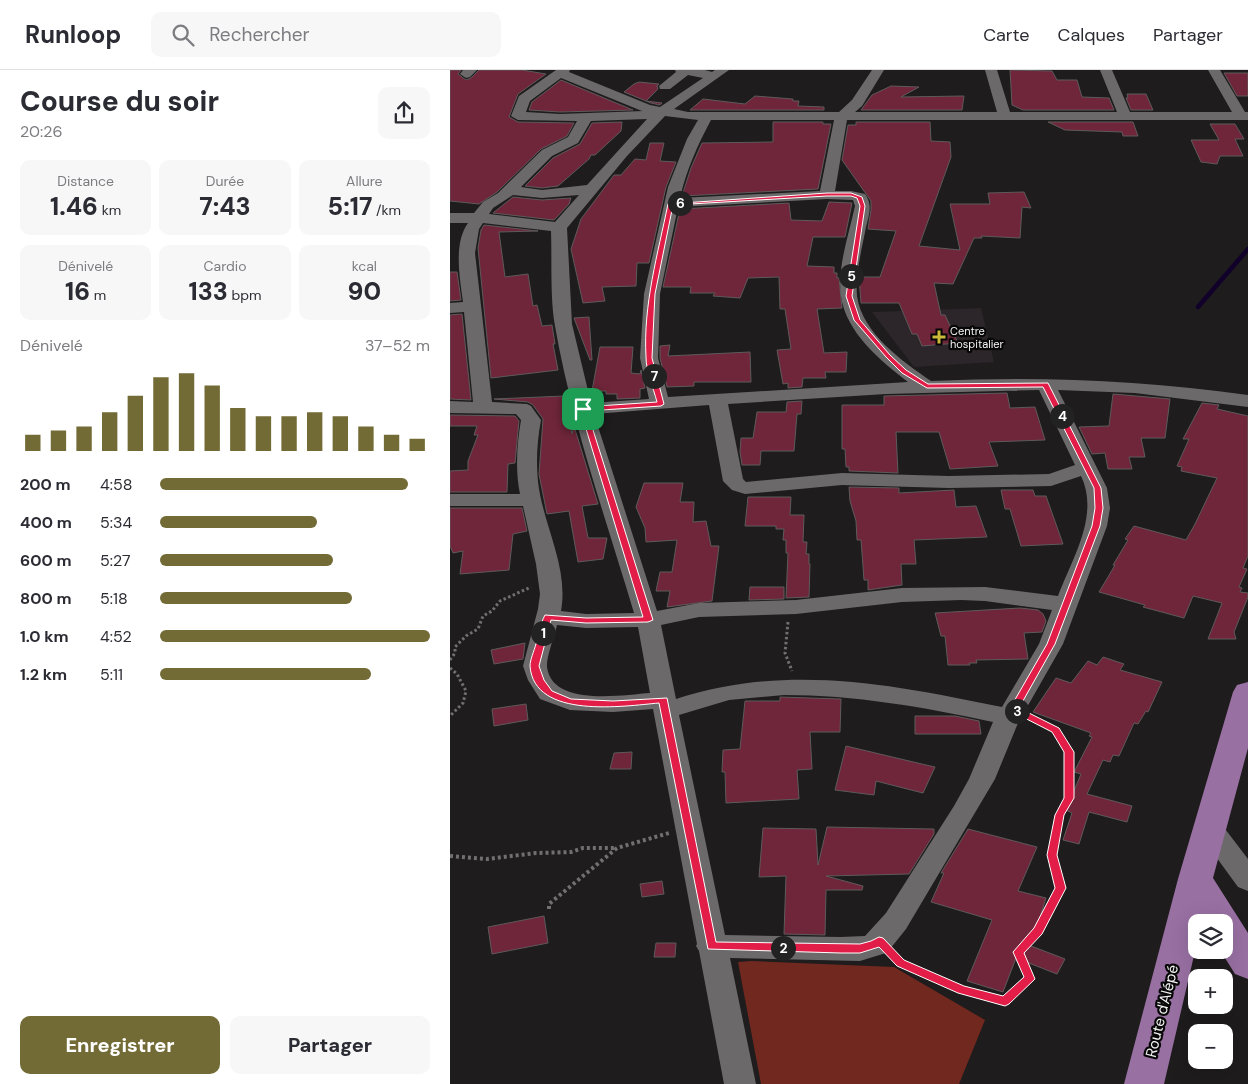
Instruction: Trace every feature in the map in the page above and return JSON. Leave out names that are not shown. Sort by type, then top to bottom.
[{"type":"main road","name":"Route d'Alépé","points":[[1144,1084],[1195,879],[1248,692]]},
{"type":"main road","points":[[1195,879],[1217,914]]},
{"type":"main road","points":[[1233,940],[1248,964]]},
{"type":"street","points":[[681,70],[717,74]]},
{"type":"street","points":[[665,86],[685,70]]},
{"type":"street","points":[[827,195],[841,117],[857,102],[878,70]]},
{"type":"street","points":[[992,70],[1005,116]]},
{"type":"street","points":[[1106,70],[1125,116]]},
{"type":"street","points":[[1214,70],[1244,116]]},
{"type":"street","points":[[660,113],[562,71],[524,99],[518,115],[560,118],[660,113],[706,117],[1244,116]]},
{"type":"street","points":[[717,74],[660,113],[590,189],[559,227],[564,324],[583,409],[648,620],[711,946],[740,1084]]},
{"type":"street","points":[[660,404],[649,358],[652,294],[675,187],[694,139],[706,117]]},
{"type":"street","points":[[483,407],[467,253],[471,229],[488,205],[509,190],[547,153],[573,140],[586,118]]},
{"type":"street","points":[[509,190],[590,189]]},
{"type":"street","points":[[671,204],[827,195],[856,196],[862,201],[849,296],[857,320],[904,371],[927,386]]},
{"type":"street","points":[[450,218],[479,218],[559,227]]},
{"type":"street","points":[[450,308],[472,306]]},
{"type":"street","points":[[583,409],[927,386],[1046,385],[1136,388],[1248,400]]},
{"type":"street","points":[[711,946],[860,949],[875,945],[896,921],[964,811],[982,779],[1011,713],[1051,644],[1096,526],[1099,508],[1097,488],[1046,385]]},
{"type":"street","points":[[718,400],[733,482],[745,488],[827,479],[949,482],[1044,480],[1069,475],[1088,467]]},
{"type":"street","points":[[450,407],[520,408],[528,414],[531,422],[528,442],[528,483],[550,578],[551,594],[548,617],[535,666],[540,680],[548,693],[570,702],[665,705],[751,689],[825,686],[891,694],[1011,713]]},
{"type":"street","points":[[450,500],[531,500]]},
{"type":"street","points":[[548,617],[586,621],[648,620],[699,610],[796,607],[902,595],[961,593],[986,594],[1054,603],[1067,602]]},
{"type":"street","points":[[1209,828],[1248,880]]},
{"type":"path","points":[[450,660],[455,652],[455,647],[466,636],[478,629],[484,616],[492,611],[500,601],[550,578]]},
{"type":"path","points":[[796,607],[788,620],[784,649],[787,663],[802,686]]},
{"type":"path","points":[[450,668],[457,674],[466,692],[463,703],[450,716]]},
{"type":"path","points":[[879,941],[900,963],[962,990],[1005,1001],[1030,979],[1018,952],[1038,931],[1061,888],[1052,855],[1060,815],[1069,798],[1069,752],[1055,730],[1011,713]]},
{"type":"path","points":[[450,856],[487,859],[536,853],[571,852],[582,848],[617,848],[664,834],[689,830]]},
{"type":"path","points":[[549,909],[549,904],[617,848]]},
{"type":"shaded area","name":"Centre hospitalier","points":[[981,308],[994,362],[914,367],[872,312]]},
{"type":"shaded area","points":[[738,962],[894,967],[985,1020],[959,1084],[761,1084]]},
{"type":"building","points":[[450,70],[461,70],[458,74],[466,80],[479,70],[522,70],[546,74],[518,94],[509,117],[518,122],[574,123],[567,136],[541,149],[497,192],[479,204],[450,201]]},
{"type":"building","points":[[1010,70],[1052,71],[1057,80],[1077,80],[1082,97],[1109,98],[1114,110],[1023,110],[1012,105]]},
{"type":"building","points":[[1224,73],[1248,73],[1248,96],[1237,96]]},
{"type":"building","points":[[561,80],[633,110],[560,112],[529,110],[532,102]]},
{"type":"building","points":[[639,82],[659,84],[657,86],[658,89],[646,101],[624,92]]},
{"type":"building","points":[[891,86],[919,87],[901,97],[964,96],[962,110],[861,110],[872,95]]},
{"type":"building","points":[[1127,94],[1146,94],[1153,110],[1131,110],[1126,98],[1128,98]]},
{"type":"building","points":[[755,96],[793,99],[793,101],[799,101],[798,106],[824,107],[824,110],[690,110],[703,99],[745,104]]},
{"type":"building","points":[[646,101],[662,103],[660,105]]},
{"type":"building","points":[[622,122],[621,131],[595,155],[591,155],[589,159],[558,186],[542,188],[525,186],[553,158],[580,144],[592,123]]},
{"type":"building","points":[[773,122],[823,122],[823,124],[831,124],[818,189],[682,196],[702,143],[773,142]]},
{"type":"building","points":[[856,122],[930,122],[931,141],[950,142],[951,157],[919,246],[960,250],[950,204],[990,204],[988,193],[1024,192],[1031,208],[1022,207],[1020,238],[981,236],[982,238],[974,238],[953,284],[934,283],[941,315],[945,315],[958,343],[922,346],[917,334],[912,334],[899,303],[861,303],[859,277],[880,277],[896,231],[868,229],[871,201],[842,160],[848,125],[856,125]]},
{"type":"building","points":[[1048,122],[1133,122],[1138,136],[1123,136],[1122,132],[1065,130]]},
{"type":"building","points":[[1210,124],[1235,124],[1244,139],[1235,139],[1243,156],[1220,156],[1217,164],[1201,162],[1191,140],[1219,140]]},
{"type":"building","points":[[650,143],[664,143],[660,161],[676,162],[666,187],[649,263],[637,263],[636,286],[602,287],[605,301],[583,303],[571,249],[581,219],[614,175],[621,175],[635,159],[646,160]]},
{"type":"building","points":[[513,197],[542,200],[571,198],[569,204],[554,220],[493,213]]},
{"type":"building","points":[[829,202],[852,203],[845,237],[813,237],[807,266],[834,267],[834,273],[837,273],[837,278],[839,278],[842,308],[817,309],[824,353],[847,352],[846,372],[825,372],[826,378],[803,378],[802,387],[788,388],[788,383],[783,384],[777,350],[791,349],[785,309],[780,309],[779,277],[748,278],[740,298],[713,296],[715,293],[690,293],[691,287],[663,287],[680,209],[789,203],[791,220],[822,221]]},
{"type":"building","points":[[484,225],[538,231],[499,232],[505,277],[528,274],[533,306],[537,305],[542,326],[552,325],[555,344],[553,344],[558,370],[491,378],[478,248],[481,230]]},
{"type":"building","points":[[450,272],[457,272],[461,300],[450,301]]},
{"type":"building","points":[[462,314],[471,400],[450,399],[450,315]]},
{"type":"building","points":[[589,317],[592,360],[590,360],[574,318]]},
{"type":"building","points":[[670,345],[668,356],[750,352],[751,382],[694,382],[694,386],[667,387],[660,358],[660,346]]},
{"type":"building","points":[[600,347],[633,347],[631,373],[640,374],[641,370],[645,388],[640,389],[640,398],[617,399],[617,394],[606,394],[606,391],[592,391]]},
{"type":"building","points":[[1007,393],[1010,408],[1035,407],[1045,440],[989,442],[998,466],[950,469],[939,432],[896,432],[898,473],[849,471],[849,467],[846,467],[845,449],[842,449],[842,405],[884,405],[884,396]]},
{"type":"building","points":[[1113,394],[1170,399],[1165,438],[1141,438],[1145,457],[1129,457],[1132,469],[1108,469],[1105,453],[1092,454],[1079,427],[1109,426]]},
{"type":"building","points":[[564,396],[572,434],[574,426],[598,504],[582,506],[588,538],[607,538],[603,559],[578,562],[569,511],[547,514],[539,474],[543,419],[533,405],[528,402],[494,399]]},
{"type":"building","points":[[802,401],[801,414],[797,414],[794,451],[761,451],[760,465],[742,465],[740,452],[741,438],[753,438],[757,412],[786,412],[787,402]]},
{"type":"building","points":[[1202,403],[1219,405],[1217,409],[1248,416],[1248,556],[1243,568],[1247,569],[1239,587],[1242,588],[1240,592],[1248,593],[1248,597],[1234,632],[1236,639],[1208,639],[1222,603],[1193,596],[1184,618],[1099,592],[1128,540],[1125,539],[1134,526],[1186,540],[1195,524],[1217,478],[1181,471],[1182,467],[1177,466],[1189,439],[1183,439]]},
{"type":"building","points":[[450,415],[515,416],[519,421],[515,463],[508,464],[507,492],[450,492],[450,471],[468,470],[468,461],[478,435],[474,435],[477,426],[450,426]]},
{"type":"building","points":[[644,483],[683,483],[680,502],[694,502],[693,522],[706,521],[711,546],[719,546],[712,601],[667,607],[670,591],[656,591],[660,572],[672,572],[677,540],[646,542],[645,528],[636,507]]},
{"type":"building","points":[[849,487],[899,488],[899,493],[954,490],[956,507],[976,506],[987,537],[914,540],[916,564],[901,564],[902,585],[868,590],[868,580],[864,580],[861,540],[857,540],[856,521],[850,501]]},
{"type":"building","points":[[1001,490],[1033,490],[1035,496],[1046,496],[1063,544],[1021,546],[1010,509],[1005,509]]},
{"type":"building","points":[[748,497],[791,497],[790,515],[804,515],[803,542],[807,542],[806,554],[809,554],[810,564],[809,597],[786,598],[788,553],[786,553],[786,540],[783,540],[784,529],[776,529],[776,526],[745,526]]},
{"type":"building","points":[[450,508],[522,508],[527,531],[513,534],[509,570],[460,574],[463,551],[453,553],[450,546]]},
{"type":"building","points":[[750,587],[784,587],[784,599],[749,600]]},
{"type":"building","points":[[1020,608],[1038,610],[1043,614],[1046,621],[1042,632],[1024,633],[1028,659],[976,660],[977,663],[969,663],[970,665],[948,665],[945,636],[941,636],[935,613]]},
{"type":"building","points":[[525,643],[523,659],[494,664],[491,650]]},
{"type":"building","points":[[1103,657],[1124,664],[1120,670],[1162,682],[1148,712],[1146,711],[1138,724],[1134,723],[1119,756],[1113,755],[1110,762],[1103,760],[1087,794],[1132,806],[1127,822],[1089,812],[1079,844],[1063,840],[1072,813],[1066,810],[1081,774],[1074,772],[1092,737],[1089,736],[1091,733],[1033,712],[1056,678],[1071,683],[1088,661],[1097,665]]},
{"type":"building","points":[[780,697],[841,699],[840,732],[810,732],[812,769],[797,770],[799,799],[726,803],[725,772],[722,772],[723,750],[740,749],[745,701],[780,701]]},
{"type":"building","points":[[526,704],[528,720],[494,726],[492,709]]},
{"type":"building","points":[[915,716],[955,716],[979,721],[981,734],[915,734]]},
{"type":"building","points":[[846,746],[935,767],[923,793],[876,781],[874,795],[835,790]]},
{"type":"building","points":[[632,752],[631,769],[610,769],[614,753]]},
{"type":"building","points":[[827,827],[934,829],[934,834],[909,874],[826,876],[863,886],[862,890],[826,890],[825,935],[784,934],[786,876],[759,877],[763,828],[816,829],[818,865]]},
{"type":"building","points":[[968,829],[1037,847],[1018,891],[1046,898],[1031,946],[1065,959],[1057,974],[1016,958],[1003,992],[967,981],[992,920],[931,902],[944,873],[941,873]]},
{"type":"building","points":[[662,881],[664,894],[642,897],[640,884]]},
{"type":"building","points":[[544,916],[548,943],[492,954],[488,927]]},
{"type":"building","points":[[656,943],[676,943],[675,957],[654,957]]},
{"type":"waterway","points":[[1198,307],[1248,249]]},
{"type":"place","name":"Centre hospitalier","points":[[939,337]]},
{"type":"route","points":[[827,195],[860,197],[863,206],[853,256],[849,296],[857,320],[888,356],[904,371],[927,386],[1046,385],[1088,467],[1097,488],[1099,508],[1096,526],[1051,644],[1013,710],[1055,730],[1069,752],[1069,798],[1060,815],[1052,855],[1061,888],[1038,931],[1018,952],[1030,979],[1005,1001],[962,990],[900,963],[879,941],[875,945],[860,949],[711,946],[663,700],[613,704],[570,702],[548,693],[540,680],[535,666],[548,617],[586,621],[648,620],[583,409],[661,404],[649,358],[652,294],[671,204],[742,199],[827,195]]}]
